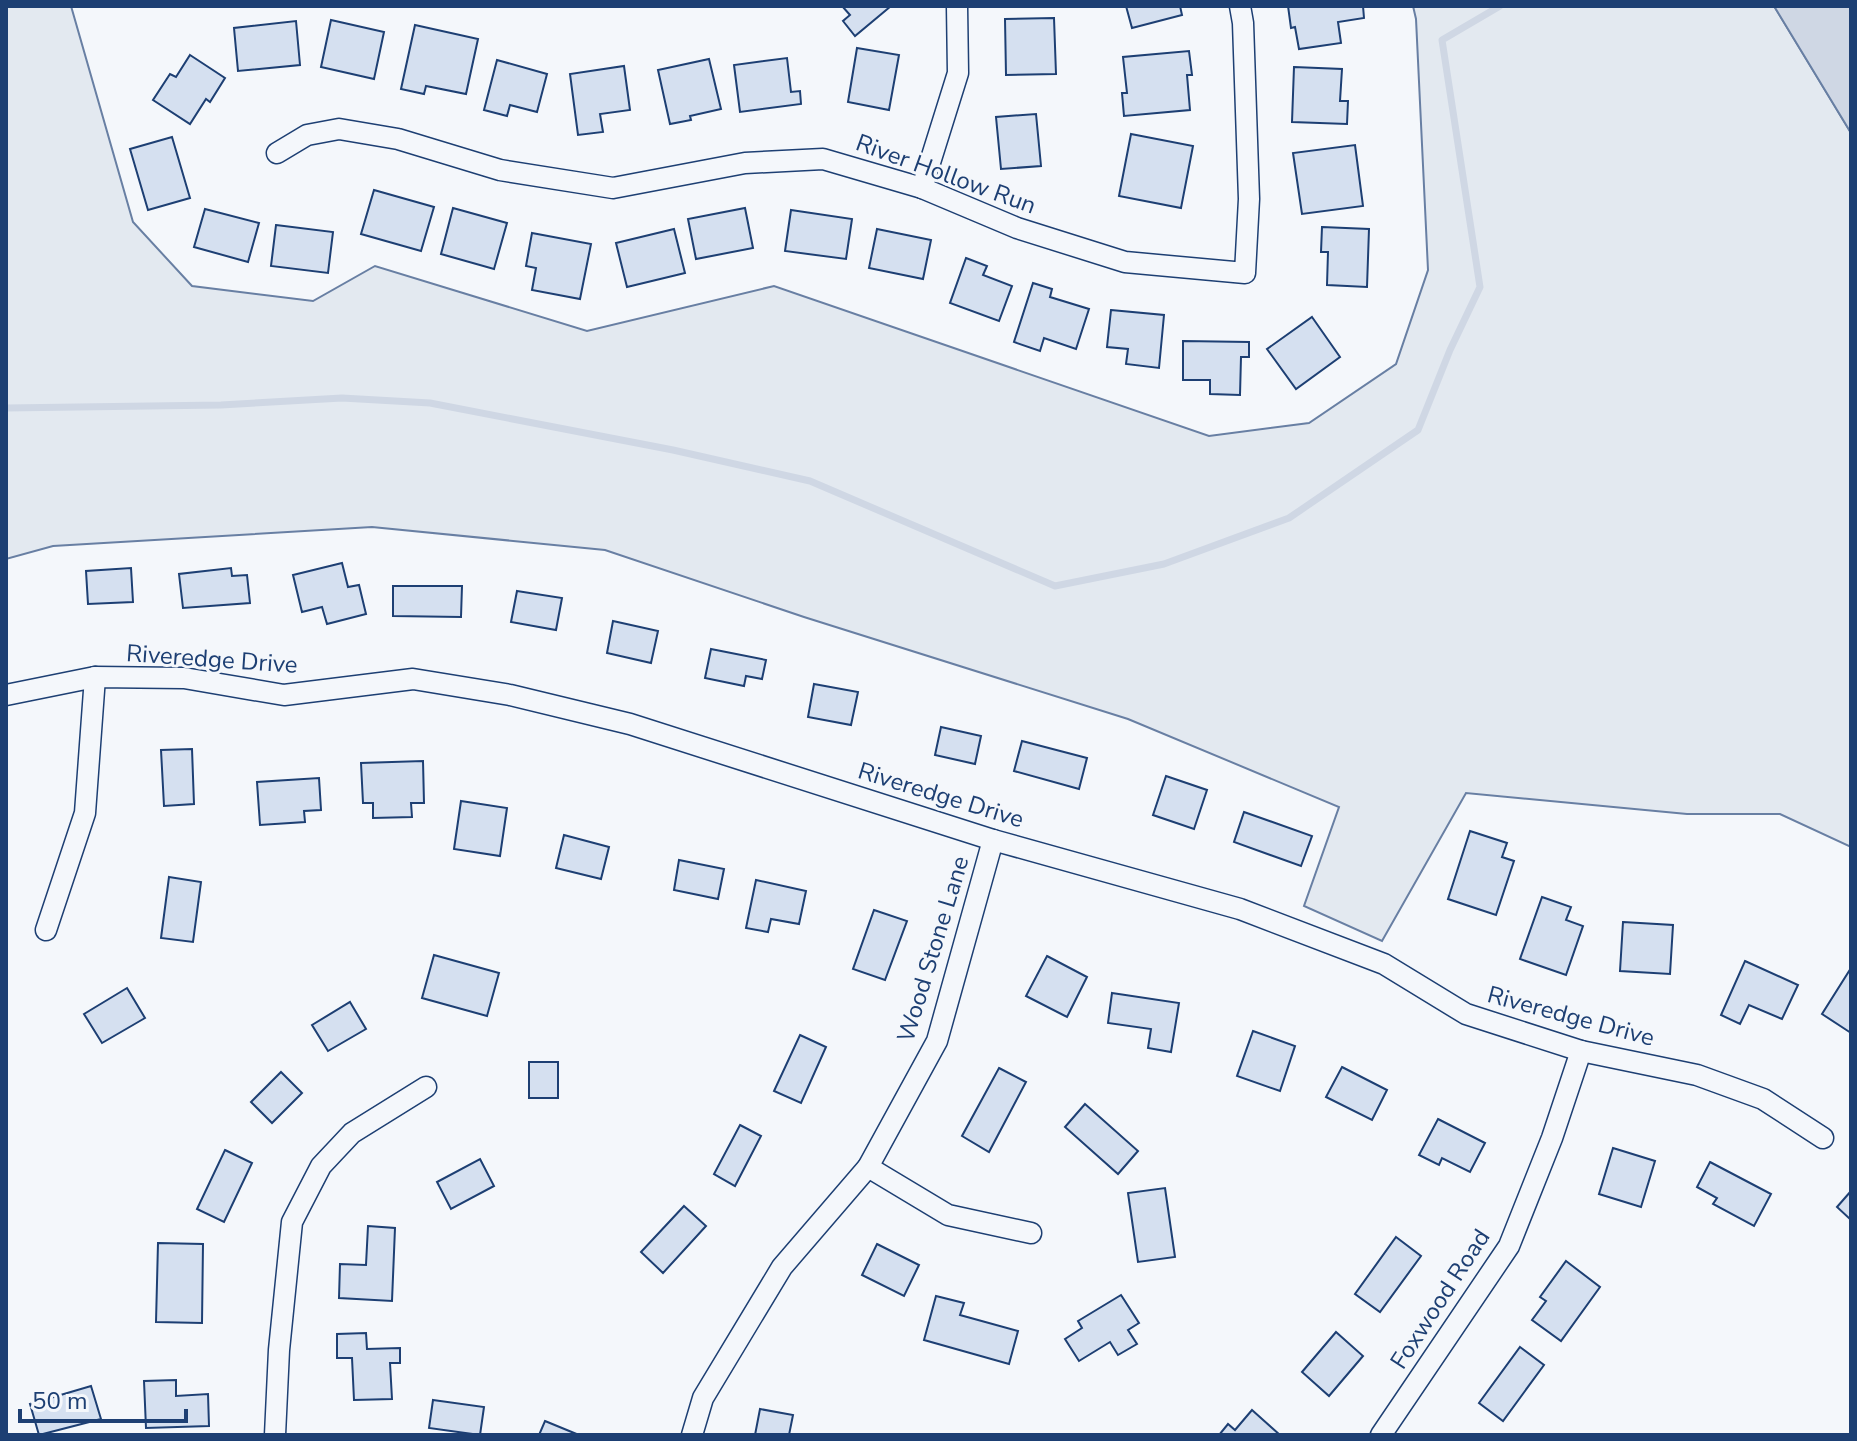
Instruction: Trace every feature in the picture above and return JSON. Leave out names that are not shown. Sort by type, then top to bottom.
[{"type":"street","points":[[922,188],[958,73],[957,6]]},
{"type":"street","name":"River Hollow Run","points":[[277,153],[307,135],[339,129],[398,139],[500,170],[613,188],[745,163],[823,159],[922,188],[1017,228],[1125,262],[1245,273],[1249,199],[1240,6]]},
{"type":"street","points":[[46,930],[85,813],[95,677]]},
{"type":"street","name":"Riveredge Drive","points":[[6,695],[95,677],[184,678],[284,695],[413,679],[510,695],[630,724],[993,840],[1269,919],[1384,964],[1466,1014],[1581,1051],[1697,1075],[1763,1099],[1823,1138]]},
{"type":"street","name":"Wood Stone Lane","points":[[692,1435],[703,1398],[782,1267],[868,1167],[937,1041],[993,840]]},
{"type":"street","name":"Foxwood Road","points":[[1381,1435],[1509,1246],[1552,1138],[1581,1051]]},
{"type":"street","points":[[275,1435],[279,1350],[292,1222],[321,1166],[352,1133],[426,1087]]},
{"type":"street","points":[[868,1167],[948,1215],[1031,1233]]},
{"type":"shaded area","points":[[6,6],[71,6],[133,222],[192,286],[313,301],[375,266],[587,331],[774,286],[1209,436],[1309,423],[1396,364],[1428,270],[1413,6],[1774,6],[1851,133],[1851,847],[1780,814],[1687,814],[1466,793],[1382,941],[1304,906],[1339,807],[1128,719],[804,617],[605,550],[372,527],[53,546],[6,559]]},
{"type":"shaded area","points":[[1774,6],[1851,6],[1851,133]]},
{"type":"building","points":[[842,6],[891,6],[855,36],[843,21],[850,15]]},
{"type":"building","points":[[1126,6],[1180,6],[1182,15],[1132,28]]},
{"type":"building","points":[[1288,6],[1363,6],[1364,18],[1338,22],[1341,43],[1299,49],[1295,27],[1291,28]]},
{"type":"building","points":[[1054,18],[1056,74],[1006,75],[1005,19]]},
{"type":"building","points":[[331,20],[384,32],[374,79],[321,67]]},
{"type":"building","points":[[296,21],[300,65],[238,71],[234,28]]},
{"type":"building","points":[[415,25],[478,39],[466,94],[426,86],[424,94],[401,89]]},
{"type":"building","points":[[857,48],[899,55],[889,110],[848,102]]},
{"type":"building","points":[[1189,51],[1192,75],[1187,75],[1190,110],[1124,116],[1122,93],[1127,93],[1123,57]]},
{"type":"building","points":[[190,55],[225,78],[210,102],[206,99],[190,124],[153,100],[170,74],[176,77]]},
{"type":"building","points":[[787,58],[791,92],[800,91],[801,104],[740,112],[734,65]]},
{"type":"building","points":[[709,59],[721,109],[670,124],[658,70]]},
{"type":"building","points":[[497,60],[547,74],[537,112],[510,105],[507,116],[484,110]]},
{"type":"building","points":[[624,66],[630,110],[600,114],[603,132],[578,135],[570,74]]},
{"type":"building","points":[[1294,67],[1342,69],[1340,101],[1348,101],[1347,124],[1292,122]]},
{"type":"building","points":[[1036,114],[1041,166],[1001,169],[996,117]]},
{"type":"building","points":[[1131,134],[1193,146],[1181,208],[1119,196]]},
{"type":"building","points":[[172,137],[190,198],[148,210],[130,149]]},
{"type":"building","points":[[1355,145],[1363,206],[1302,214],[1293,153]]},
{"type":"building","points":[[374,190],[434,207],[421,251],[361,234]]},
{"type":"building","points":[[453,208],[507,223],[494,269],[441,254]]},
{"type":"building","points":[[745,208],[753,248],[696,259],[688,219]]},
{"type":"building","points":[[205,209],[259,223],[248,262],[194,247]]},
{"type":"building","points":[[791,210],[852,219],[846,259],[785,251]]},
{"type":"building","points":[[276,225],[333,232],[328,273],[271,266]]},
{"type":"building","points":[[1322,227],[1369,229],[1367,287],[1327,285],[1328,252],[1321,252]]},
{"type":"building","points":[[674,229],[685,273],[627,287],[616,243]]},
{"type":"building","points":[[877,229],[931,240],[923,279],[869,268]]},
{"type":"building","points":[[532,233],[591,244],[580,299],[532,290],[536,268],[526,266]]},
{"type":"building","points":[[966,258],[987,266],[983,275],[1012,286],[999,321],[950,303]]},
{"type":"building","points":[[1033,283],[1052,289],[1050,297],[1089,309],[1076,349],[1044,338],[1040,351],[1014,342]]},
{"type":"building","points":[[1111,310],[1164,315],[1159,368],[1126,364],[1128,349],[1107,347]]},
{"type":"building","points":[[1312,317],[1340,357],[1296,389],[1267,349]]},
{"type":"building","points":[[1183,341],[1249,342],[1249,357],[1241,357],[1240,395],[1210,394],[1210,380],[1183,380]]},
{"type":"building","points":[[342,563],[348,587],[359,585],[366,614],[327,624],[322,607],[302,612],[293,575]]},
{"type":"building","points":[[131,568],[133,602],[88,604],[86,571]]},
{"type":"building","points":[[231,568],[232,576],[247,575],[250,603],[183,608],[179,574]]},
{"type":"building","points":[[393,586],[462,586],[461,617],[393,616]]},
{"type":"building","points":[[517,591],[562,598],[556,630],[511,622]]},
{"type":"building","points":[[613,621],[658,631],[651,663],[607,653]]},
{"type":"building","points":[[711,649],[766,660],[762,679],[746,676],[744,686],[705,678]]},
{"type":"building","points":[[814,684],[858,692],[851,725],[808,717]]},
{"type":"building","points":[[941,727],[981,736],[975,764],[935,755]]},
{"type":"building","points":[[1022,741],[1087,758],[1079,789],[1014,771]]},
{"type":"building","points":[[192,749],[194,804],[164,806],[161,750]]},
{"type":"building","points":[[423,761],[424,803],[411,803],[412,817],[373,818],[373,803],[363,803],[361,763]]},
{"type":"building","points":[[1166,776],[1207,790],[1194,829],[1153,815]]},
{"type":"building","points":[[319,778],[321,810],[304,811],[305,822],[260,825],[257,782]]},
{"type":"building","points":[[461,801],[507,808],[500,856],[454,849]]},
{"type":"building","points":[[1244,812],[1312,836],[1301,866],[1234,842]]},
{"type":"building","points":[[1470,831],[1507,843],[1502,857],[1514,861],[1496,915],[1448,899]]},
{"type":"building","points":[[564,835],[609,847],[601,879],[556,868]]},
{"type":"building","points":[[679,860],[724,869],[718,899],[674,890]]},
{"type":"building","points":[[169,877],[201,882],[193,942],[161,938]]},
{"type":"building","points":[[756,880],[806,891],[799,924],[771,919],[768,932],[746,928]]},
{"type":"building","points":[[1542,897],[1571,907],[1566,920],[1583,926],[1566,975],[1520,959]]},
{"type":"building","points":[[874,910],[907,921],[885,980],[853,969]]},
{"type":"building","points":[[1623,922],[1673,925],[1670,974],[1620,971]]},
{"type":"building","points":[[434,955],[499,973],[487,1016],[422,998]]},
{"type":"building","points":[[1047,956],[1087,977],[1067,1017],[1026,996]]},
{"type":"building","points":[[1745,961],[1798,985],[1782,1019],[1749,1005],[1740,1024],[1721,1015]]},
{"type":"building","points":[[1851,968],[1851,1033],[1822,1014]]},
{"type":"building","points":[[127,988],[145,1018],[102,1043],[84,1014]]},
{"type":"building","points":[[1112,993],[1179,1003],[1171,1052],[1148,1048],[1151,1029],[1108,1023]]},
{"type":"building","points":[[350,1002],[366,1029],[328,1051],[312,1025]]},
{"type":"building","points":[[1253,1031],[1295,1046],[1280,1091],[1237,1076]]},
{"type":"building","points":[[800,1035],[826,1047],[801,1103],[774,1091]]},
{"type":"building","points":[[529,1062],[558,1062],[558,1098],[529,1098]]},
{"type":"building","points":[[1342,1067],[1387,1090],[1372,1120],[1326,1097]]},
{"type":"building","points":[[999,1068],[1026,1082],[989,1152],[962,1136]]},
{"type":"building","points":[[281,1072],[302,1093],[272,1123],[251,1102]]},
{"type":"building","points":[[1085,1104],[1138,1151],[1118,1174],[1065,1127]]},
{"type":"building","points":[[1438,1119],[1485,1143],[1470,1172],[1442,1158],[1439,1165],[1419,1155]]},
{"type":"building","points":[[740,1125],[761,1136],[735,1186],[714,1174]]},
{"type":"building","points":[[1613,1148],[1655,1161],[1641,1207],[1599,1194]]},
{"type":"building","points":[[225,1150],[252,1163],[224,1222],[197,1209]]},
{"type":"building","points":[[480,1159],[494,1186],[451,1209],[437,1182]]},
{"type":"building","points":[[1710,1162],[1771,1194],[1754,1226],[1713,1204],[1717,1198],[1697,1187]]},
{"type":"building","points":[[1165,1188],[1175,1257],[1138,1262],[1128,1193]]},
{"type":"building","points":[[1851,1191],[1851,1220],[1837,1207]]},
{"type":"building","points":[[684,1206],[706,1226],[663,1273],[641,1252]]},
{"type":"building","points":[[368,1226],[395,1228],[392,1301],[339,1298],[340,1264],[366,1265]]},
{"type":"building","points":[[1396,1237],[1421,1256],[1380,1312],[1355,1294]]},
{"type":"building","points":[[158,1243],[203,1244],[202,1323],[156,1322]]},
{"type":"building","points":[[877,1244],[919,1265],[904,1296],[862,1275]]},
{"type":"building","points":[[1566,1261],[1600,1287],[1561,1341],[1532,1320],[1546,1301],[1540,1297]]},
{"type":"building","points":[[1121,1295],[1139,1323],[1128,1330],[1137,1344],[1118,1355],[1110,1342],[1079,1361],[1065,1339],[1082,1328],[1078,1321]]},
{"type":"building","points":[[936,1296],[964,1303],[960,1315],[1018,1331],[1009,1364],[924,1340]]},
{"type":"building","points":[[1336,1332],[1363,1356],[1329,1396],[1302,1372]]},
{"type":"building","points":[[366,1333],[367,1349],[400,1348],[400,1363],[390,1363],[392,1399],[354,1400],[352,1358],[337,1358],[337,1334]]},
{"type":"building","points":[[1520,1347],[1544,1365],[1503,1421],[1479,1403]]},
{"type":"building","points":[[176,1380],[176,1396],[208,1394],[209,1426],[146,1428],[144,1381]]},
{"type":"building","points":[[91,1386],[101,1419],[39,1435],[30,1404]]},
{"type":"building","points":[[433,1400],[484,1407],[480,1435],[429,1428]]},
{"type":"building","points":[[760,1409],[793,1415],[789,1435],[755,1435]]},
{"type":"building","points":[[1252,1410],[1280,1435],[1219,1435],[1228,1424],[1235,1430]]},
{"type":"building","points":[[545,1421],[579,1435],[539,1435]]},
{"type":"waterway","points":[[6,408],[221,405],[342,398],[430,403],[673,450],[810,481],[1055,586],[1164,564],[1289,518],[1418,430],[1450,350],[1480,287],[1442,40],[1500,6]]}]
